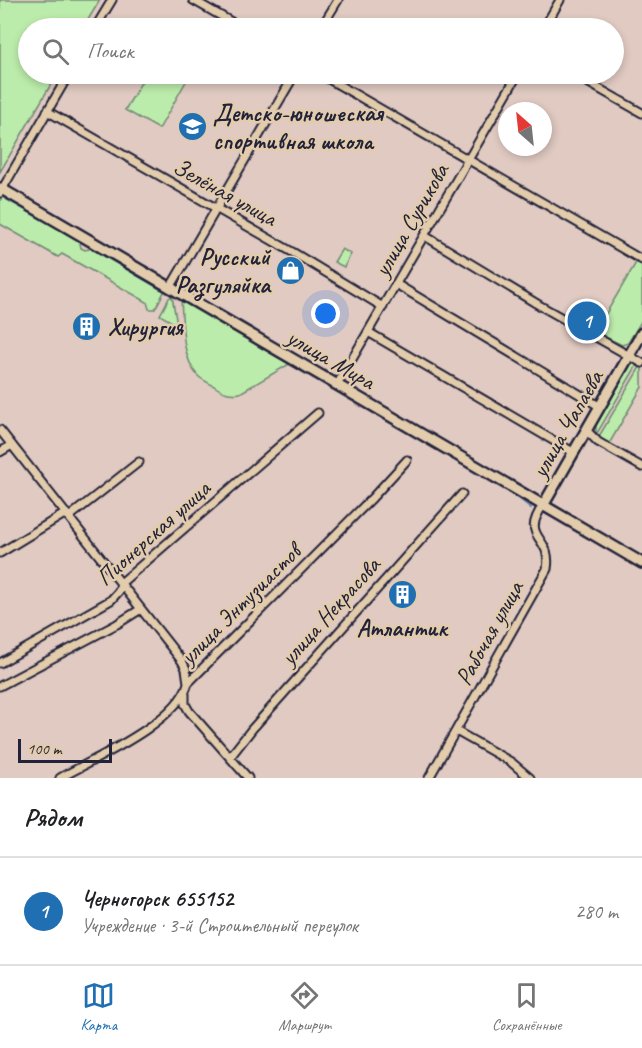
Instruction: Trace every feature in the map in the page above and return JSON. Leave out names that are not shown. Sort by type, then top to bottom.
[{"type":"main road","name":"улица Мира","points":[[1,190],[642,563]]},
{"type":"main road","name":"улица Чапаева","points":[[544,504],[642,333]]},
{"type":"street","points":[[101,18],[111,0]]},
{"type":"street","points":[[327,18],[338,0]]},
{"type":"street","points":[[550,18],[560,0]]},
{"type":"street","points":[[196,1],[225,18]]},
{"type":"street","points":[[1,190],[63,84]]},
{"type":"street","points":[[170,288],[289,84]]},
{"type":"street","points":[[337,84],[642,260]]},
{"type":"street","name":"улица Сурикова","points":[[337,385],[512,84]]},
{"type":"street","points":[[591,84],[642,113]]},
{"type":"street","name":"Зелёная улица","points":[[47,111],[383,307]]},
{"type":"street","points":[[424,236],[642,363]]},
{"type":"street","points":[[396,284],[600,406]]},
{"type":"street","points":[[368,332],[573,452]]},
{"type":"street","name":"Пионерская улица","points":[[0,663],[111,600],[121,583],[318,413]]},
{"type":"street","points":[[0,430],[182,662],[186,669],[188,683]]},
{"type":"street","points":[[586,430],[598,441],[642,467]]},
{"type":"street","points":[[0,452],[12,445]]},
{"type":"street","name":"улица Энтузиастов","points":[[60,778],[140,733],[165,715],[184,694],[188,683],[407,460]]},
{"type":"street","points":[[0,553],[68,515],[139,462]]},
{"type":"street","name":"улица Некрасова","points":[[230,757],[259,721],[462,494]]},
{"type":"street","points":[[524,524],[533,524],[544,504]]},
{"type":"street","name":"Рабочая улица","points":[[429,778],[547,569],[549,555],[535,532],[533,524]]},
{"type":"street","name":"Пионерская улица","points":[[0,686],[141,609]]},
{"type":"street","points":[[184,694],[185,704],[189,711],[248,778]]},
{"type":"street","points":[[456,731],[511,762],[530,778]]},
{"type":"green space","points":[[0,0],[100,0],[89,18],[18,18],[18,84],[51,84],[0,172]]},
{"type":"green space","points":[[140,84],[184,84],[159,129],[125,110]]},
{"type":"green space","points":[[3,195],[79,239],[81,248],[85,250],[93,248],[165,290],[155,309],[149,309],[147,302],[62,254],[58,257],[0,224],[0,201]]},
{"type":"green space","points":[[342,249],[351,254],[344,267],[334,262]]},
{"type":"green space","points":[[637,261],[642,264],[642,320],[628,343],[622,345],[595,332]]},
{"type":"green space","points":[[172,296],[177,325],[160,315]]},
{"type":"green space","points":[[181,299],[291,363],[240,393],[233,394],[220,390],[198,376],[188,359]]},
{"type":"green space","points":[[633,363],[637,365],[596,435],[596,422],[629,365]]},
{"type":"green space","points":[[640,367],[642,368],[642,387],[609,444],[598,438]]},
{"type":"waterway","points":[[4,198],[77,239]]},
{"type":"waterway","points":[[94,250],[160,289]]},
{"type":"waterway","points":[[181,300],[289,363]]},
{"type":"waterway","points":[[299,369],[419,438]]},
{"type":"waterway","points":[[507,489],[531,508]]},
{"type":"waterway","points":[[546,514],[629,561]]},
{"type":"waterway","points":[[634,564],[642,569]]},
{"type":"place","name":"Детско-юношеская спортивная школа","points":[[192,127]]},
{"type":"place","name":"Русский Разгуляйка","points":[[291,271]]},
{"type":"place","name":"Черногорск 655152","points":[[587,321]]},
{"type":"place","name":"Хирургия","points":[[87,327]]},
{"type":"place","name":"Атлантик","points":[[402,595]]}]
